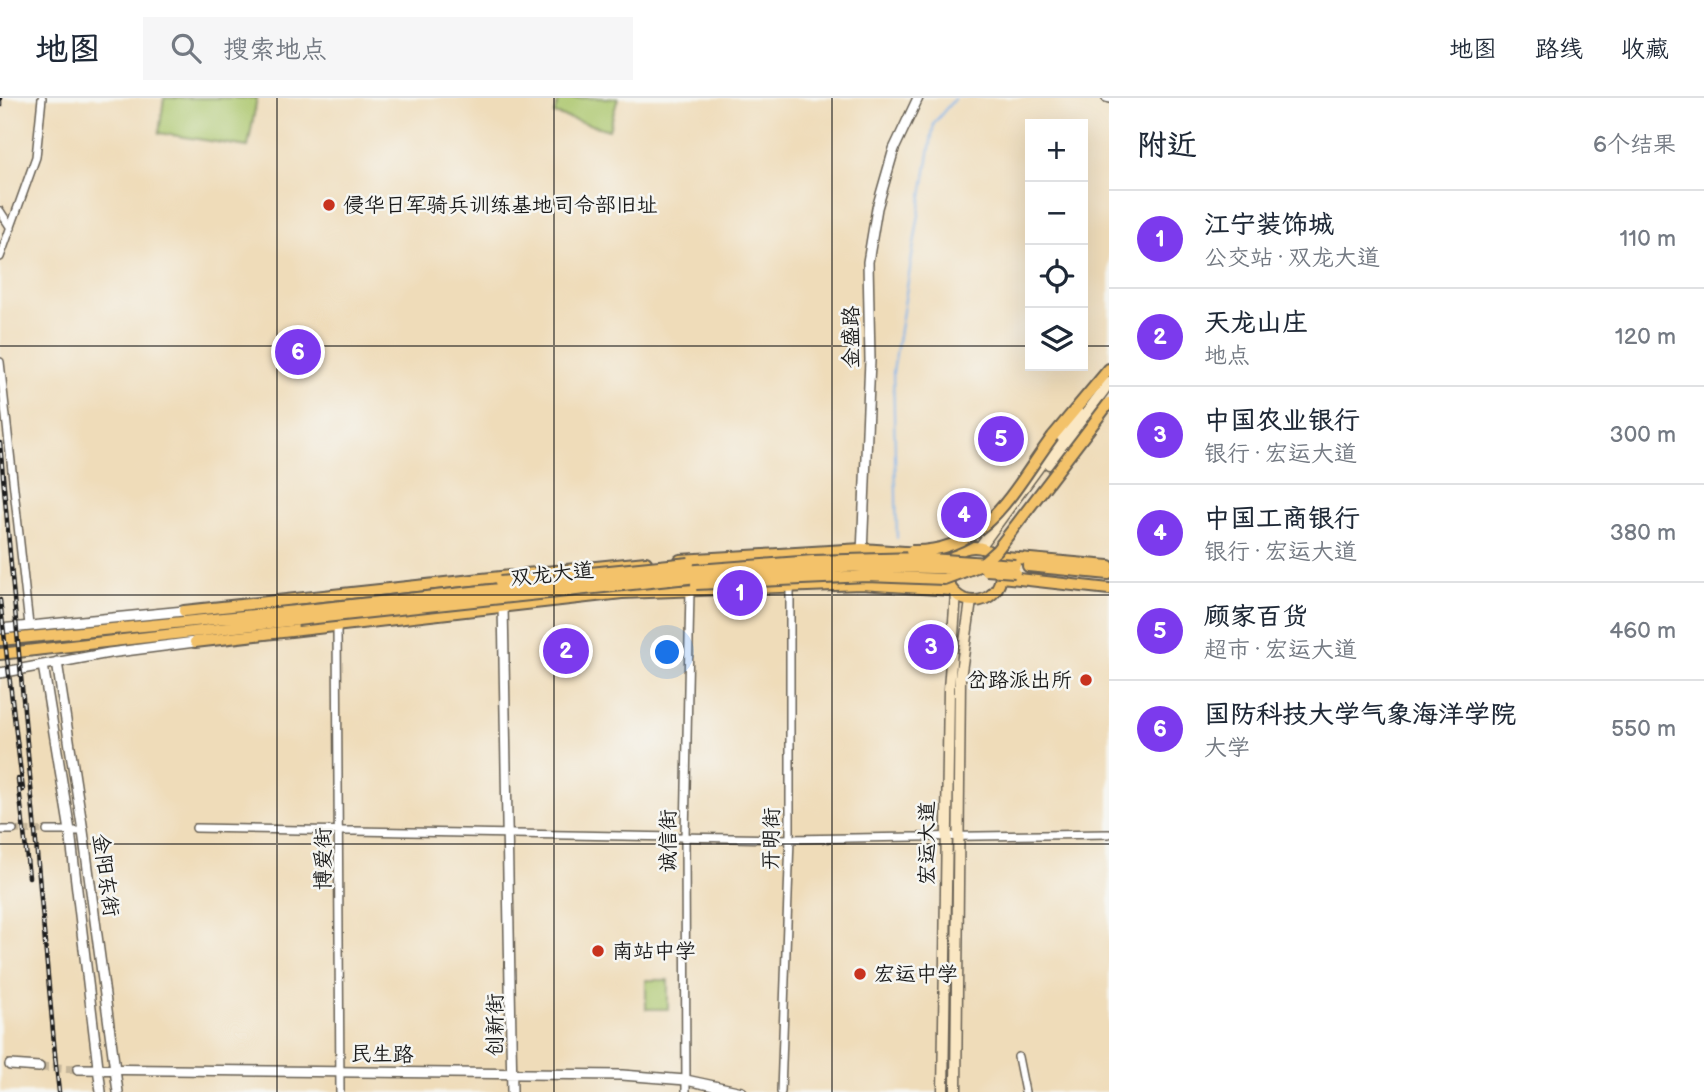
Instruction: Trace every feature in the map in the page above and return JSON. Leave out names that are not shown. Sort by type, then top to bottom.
[{"type":"highway","points":[[420,597],[495,583],[629,568],[824,554],[935,551],[949,548],[969,539],[988,523],[1053,436],[1109,370]]},
{"type":"highway","points":[[620,585],[867,576],[923,580],[962,575],[979,566],[997,550],[1109,403]]},
{"type":"highway","points":[[1001,577],[995,592],[988,597],[971,601],[954,592],[947,573],[953,556],[966,548],[1109,566]]},
{"type":"highway","name":"双龙大道","points":[[184,611],[607,565],[862,549],[953,556]]},
{"type":"highway","points":[[987,551],[1001,577]]},
{"type":"highway","name":"双龙大道","points":[[0,654],[420,597],[632,575],[853,558],[916,558],[1109,577]]},
{"type":"highway","name":"双龙大道","points":[[0,640],[858,566],[933,567],[1109,577]]},
{"type":"highway","points":[[1001,577],[1109,589]]},
{"type":"highway","name":"双龙大道","points":[[195,642],[622,593],[861,584],[954,592]]},
{"type":"main road","points":[[987,551],[1109,370]]},
{"type":"main road","points":[[987,551],[1109,383]]},
{"type":"main road","name":"宏运大道","points":[[943,1092],[949,689],[954,592]]},
{"type":"main road","name":"宏运大道","points":[[956,1092],[960,678],[971,601]]},
{"type":"street","points":[[0,257],[36,158],[42,98]]},
{"type":"street","name":"金盛路","points":[[861,584],[870,359],[868,262],[877,208],[894,149],[918,98]]},
{"type":"street","points":[[0,211],[11,228]]},
{"type":"street","points":[[0,362],[29,625]]},
{"type":"street","name":"开明街","points":[[781,1092],[790,839],[790,586]]},
{"type":"street","name":"诚信街","points":[[686,1092],[685,837],[690,590]]},
{"type":"street","name":"创新街","points":[[503,605],[512,957],[512,1092]]},
{"type":"street","points":[[0,629],[184,611]]},
{"type":"street","points":[[20,638],[97,620]]},
{"type":"street","name":"博爱街","points":[[337,626],[341,832],[340,1092]]},
{"type":"street","points":[[0,673],[195,642]]},
{"type":"street","name":"金阳东街","points":[[57,662],[118,1092]]},
{"type":"street","name":"金阳东街","points":[[43,665],[70,831],[101,1092]]},
{"type":"street","points":[[196,828],[508,836],[790,839],[1109,834]]},
{"type":"street","points":[[0,830],[13,830]]},
{"type":"street","points":[[47,831],[83,831]]},
{"type":"street","points":[[1018,1057],[1025,1092]]},
{"type":"street","points":[[10,1065],[39,1067]]},
{"type":"street","name":"民生路","points":[[78,1069],[622,1074],[686,1080],[742,1092]]},
{"type":"green space","points":[[164,98],[257,98],[248,147],[159,133]]},
{"type":"green space","points":[[559,98],[618,98],[609,130],[554,114]]},
{"type":"green space","points":[[646,980],[668,980],[668,1009],[646,1009]]},
{"type":"waterway","points":[[897,538],[893,372],[934,123],[955,98]]},
{"type":"tunnel","points":[[13,830],[47,831]]},
{"type":"tunnel","points":[[39,1067],[78,1069]]},
{"type":"railway","points":[[0,98],[0,106]]},
{"type":"railway","points":[[0,443],[56,1065]]},
{"type":"railway","points":[[0,600],[23,790]]},
{"type":"railway","points":[[18,779],[29,877]]},
{"type":"railway","points":[[55,1057],[59,1092]]},
{"type":"place","name":"侵华日军骑兵训练基地司令部旧址","points":[[329,205]]},
{"type":"place","name":"国防科技大学气象海洋学院","points":[[298,352]]},
{"type":"place","name":"顾家百货","points":[[1001,439]]},
{"type":"place","name":"中国工商银行","points":[[964,515]]},
{"type":"place","name":"江宁装饰城","points":[[740,593]]},
{"type":"place","name":"中国农业银行","points":[[931,647]]},
{"type":"place","name":"天龙山庄","points":[[566,651]]},
{"type":"place","name":"岔路派出所","points":[[1086,680]]},
{"type":"place","name":"南站中学","points":[[598,951]]},
{"type":"place","name":"宏运中学","points":[[860,974]]}]
